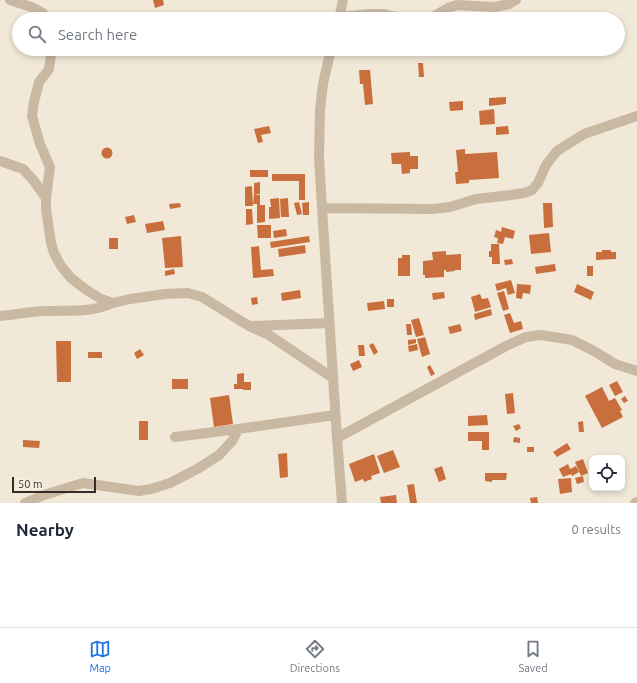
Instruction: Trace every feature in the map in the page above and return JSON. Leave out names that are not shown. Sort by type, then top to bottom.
[{"type":"street","points":[[10,0],[41,12]]},
{"type":"street","points":[[340,12],[343,0]]},
{"type":"street","points":[[441,12],[457,5],[494,7],[509,4],[516,0]]},
{"type":"street","points":[[52,56],[49,69],[39,82],[32,116],[40,144],[50,167],[46,209],[54,253],[61,266],[71,278],[101,299],[113,303]]},
{"type":"street","points":[[329,56],[323,84],[320,110],[319,157],[342,503]]},
{"type":"street","points":[[322,208],[433,209],[450,207],[476,199],[524,193],[532,190],[538,183],[546,165],[557,151],[584,134],[637,116]]},
{"type":"street","points":[[0,161],[23,169],[46,198]]},
{"type":"street","points":[[0,316],[46,311],[90,310],[130,299],[165,294],[188,293],[202,297],[249,326],[269,335],[333,378]]},
{"type":"street","points":[[249,326],[330,323]]},
{"type":"street","points":[[337,438],[506,346],[526,337],[541,335],[572,340],[616,364],[637,371]]},
{"type":"street","points":[[175,437],[335,415]]},
{"type":"street","points":[[24,503],[83,483],[140,491],[170,483],[199,468],[219,455],[233,440],[238,429]]},
{"type":"building","points":[[153,0],[163,0],[164,5],[155,8]]},
{"type":"building","points":[[418,63],[423,63],[424,77],[419,77]]},
{"type":"building","points":[[359,70],[370,70],[373,104],[365,105],[363,84],[360,84]]},
{"type":"building","points":[[506,97],[506,104],[489,106],[489,98]]},
{"type":"building","points":[[463,101],[463,110],[450,111],[449,102]]},
{"type":"building","points":[[494,109],[495,124],[480,125],[479,111]]},
{"type":"building","points":[[269,126],[271,133],[261,135],[263,142],[258,143],[254,129]]},
{"type":"building","points":[[508,126],[509,134],[496,135],[496,127]]},
{"type":"building","points":[[105,148],[109,148],[111,149],[111,157],[105,158],[102,155],[102,151]]},
{"type":"building","points":[[465,149],[465,154],[497,152],[499,178],[469,180],[469,183],[456,184],[455,172],[458,172],[456,150]]},
{"type":"building","points":[[410,152],[410,156],[418,156],[418,169],[410,169],[410,173],[402,174],[401,164],[392,164],[391,153]]},
{"type":"building","points":[[250,170],[268,170],[268,177],[250,177]]},
{"type":"building","points":[[272,174],[305,174],[305,200],[299,200],[299,181],[272,181]]},
{"type":"building","points":[[260,182],[260,194],[254,194],[254,183]]},
{"type":"building","points":[[252,186],[253,206],[245,206],[245,187]]},
{"type":"building","points":[[254,194],[260,195],[260,205],[265,205],[265,222],[257,223],[257,204],[253,204]]},
{"type":"building","points":[[279,198],[280,218],[269,219],[269,207],[271,207],[270,199]]},
{"type":"building","points":[[288,198],[289,217],[281,217],[280,199]]},
{"type":"building","points":[[299,202],[302,214],[297,215],[294,203]]},
{"type":"building","points":[[309,202],[309,215],[303,215],[302,203]]},
{"type":"building","points":[[180,203],[181,207],[170,209],[169,204]]},
{"type":"building","points":[[543,203],[552,203],[553,227],[544,228]]},
{"type":"building","points":[[246,209],[252,209],[253,224],[246,225]]},
{"type":"building","points":[[134,215],[136,222],[127,224],[125,217]]},
{"type":"building","points":[[163,221],[165,230],[147,233],[145,224]]},
{"type":"building","points":[[257,225],[271,225],[271,238],[258,238]]},
{"type":"building","points":[[502,227],[515,231],[513,239],[505,237],[503,244],[497,243],[498,238],[494,237],[496,230],[501,232]]},
{"type":"building","points":[[286,229],[287,236],[274,238],[273,231]]},
{"type":"building","points":[[549,233],[551,252],[531,254],[529,235]]},
{"type":"building","points":[[181,236],[183,267],[165,268],[162,238]]},
{"type":"building","points":[[309,236],[310,242],[271,248],[270,242]]},
{"type":"building","points":[[109,238],[118,238],[118,249],[109,249]]},
{"type":"building","points":[[491,244],[499,244],[500,264],[492,264],[492,257],[489,257]]},
{"type":"building","points":[[305,245],[306,253],[279,257],[278,249]]},
{"type":"building","points":[[259,246],[261,270],[273,269],[274,276],[253,278],[251,247]]},
{"type":"building","points":[[602,250],[611,250],[611,252],[616,252],[616,259],[596,260],[596,252],[602,252]]},
{"type":"building","points":[[446,251],[446,255],[461,254],[461,270],[446,272],[446,270],[444,270],[444,277],[425,278],[425,275],[423,275],[423,261],[433,260],[432,252]]},
{"type":"building","points":[[402,255],[410,255],[410,276],[398,276],[398,258],[402,258]]},
{"type":"building","points":[[512,259],[513,264],[505,265],[504,260]]},
{"type":"building","points":[[555,264],[556,271],[536,274],[535,267]]},
{"type":"building","points":[[587,266],[593,266],[593,276],[587,276]]},
{"type":"building","points":[[174,269],[175,274],[165,276],[165,271]]},
{"type":"building","points":[[511,280],[515,293],[508,295],[506,288],[497,291],[495,284]]},
{"type":"building","points":[[517,284],[531,285],[530,294],[523,293],[522,299],[516,298]]},
{"type":"building","points":[[577,284],[594,292],[591,300],[574,292]]},
{"type":"building","points":[[300,290],[301,298],[282,301],[281,293]]},
{"type":"building","points":[[504,291],[509,309],[503,311],[497,293]]},
{"type":"building","points":[[444,292],[445,298],[433,300],[432,293]]},
{"type":"building","points":[[480,294],[482,299],[488,298],[491,307],[475,312],[471,297]]},
{"type":"building","points":[[257,297],[258,304],[252,305],[251,298]]},
{"type":"building","points":[[387,299],[394,299],[394,307],[387,307]]},
{"type":"building","points":[[384,301],[385,309],[368,311],[367,303]]},
{"type":"building","points":[[491,309],[492,315],[475,320],[474,314]]},
{"type":"building","points":[[510,313],[514,323],[521,321],[523,329],[510,333],[504,315]]},
{"type":"building","points":[[419,318],[424,335],[416,337],[411,320]]},
{"type":"building","points":[[406,324],[411,324],[412,335],[407,335]]},
{"type":"building","points":[[460,324],[462,331],[450,334],[448,327]]},
{"type":"building","points":[[425,337],[430,354],[422,357],[417,339]]},
{"type":"building","points":[[416,339],[416,343],[408,345],[408,340]]},
{"type":"building","points":[[56,341],[71,341],[71,382],[57,382]]},
{"type":"building","points":[[373,343],[378,352],[374,355],[369,345]]},
{"type":"building","points":[[417,344],[418,350],[409,352],[408,346]]},
{"type":"building","points":[[358,345],[364,345],[365,356],[359,356]]},
{"type":"building","points":[[140,349],[144,355],[137,359],[134,353]]},
{"type":"building","points":[[88,352],[102,352],[102,358],[88,358]]},
{"type":"building","points":[[359,360],[362,367],[353,371],[350,364]]},
{"type":"building","points":[[430,365],[435,374],[431,376],[427,367]]},
{"type":"building","points":[[244,373],[244,382],[251,382],[251,390],[234,389],[234,384],[237,384],[237,374]]},
{"type":"building","points":[[172,379],[188,379],[188,389],[172,389]]},
{"type":"building","points":[[617,381],[623,392],[615,396],[609,385]]},
{"type":"building","points":[[602,387],[609,401],[615,398],[622,410],[620,411],[623,417],[602,428],[585,396]]},
{"type":"building","points":[[513,393],[515,413],[507,414],[505,394]]},
{"type":"building","points":[[229,395],[233,424],[214,427],[210,398]]},
{"type":"building","points":[[625,396],[628,401],[624,403],[621,399]]},
{"type":"building","points":[[487,415],[488,425],[468,426],[468,416]]},
{"type":"building","points":[[139,421],[148,421],[148,440],[139,440]]},
{"type":"building","points":[[583,421],[584,432],[579,432],[578,422]]},
{"type":"building","points":[[519,424],[521,428],[516,431],[513,426]]},
{"type":"building","points":[[468,432],[489,432],[489,450],[482,450],[482,441],[468,441]]},
{"type":"building","points":[[514,437],[520,438],[520,443],[513,442]]},
{"type":"building","points":[[23,440],[40,441],[39,448],[23,447]]},
{"type":"building","points":[[567,443],[571,449],[557,457],[553,452]]},
{"type":"building","points":[[527,447],[534,447],[534,452],[527,452]]},
{"type":"building","points":[[393,450],[400,467],[384,473],[377,456]]},
{"type":"building","points":[[287,453],[288,477],[280,478],[278,454]]},
{"type":"building","points":[[374,454],[380,473],[371,476],[372,479],[364,482],[363,479],[355,482],[349,464]]},
{"type":"building","points":[[583,459],[588,473],[581,476],[575,462]]},
{"type":"building","points":[[568,464],[570,469],[576,466],[579,472],[572,476],[571,474],[563,477],[559,469]]},
{"type":"building","points":[[442,466],[446,479],[439,482],[434,469]]},
{"type":"building","points":[[485,473],[507,473],[506,480],[492,480],[492,482],[485,481]]},
{"type":"building","points":[[583,476],[584,482],[577,484],[575,478]]},
{"type":"building","points":[[571,478],[572,492],[560,494],[558,479]]},
{"type":"building","points":[[414,484],[417,503],[410,503],[407,485]]},
{"type":"building","points":[[396,495],[397,503],[381,503],[380,497]]},
{"type":"building","points":[[537,497],[538,503],[531,503],[530,498]]}]
